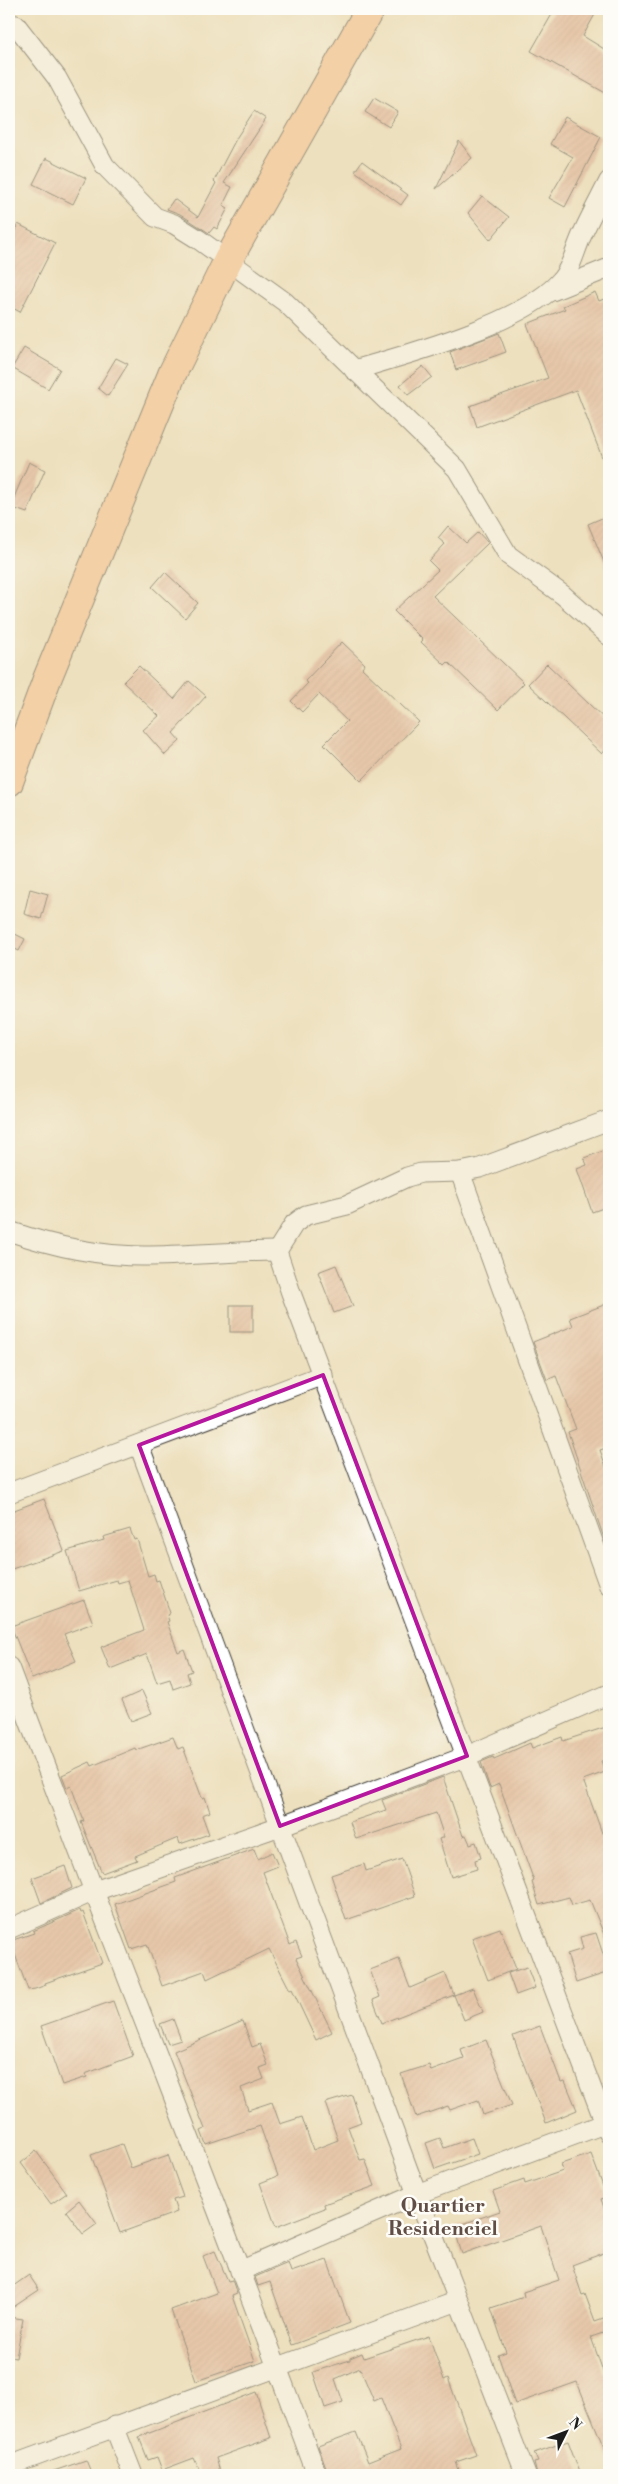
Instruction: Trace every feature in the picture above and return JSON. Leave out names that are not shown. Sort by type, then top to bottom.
[{"type":"highway","points":[[9,782],[51,670],[173,372],[228,260],[370,9]]},
{"type":"street","points":[[9,24],[16,25],[57,78],[105,166],[155,217],[174,224],[228,260],[284,302],[457,469],[508,555],[563,596],[609,636]]},
{"type":"street","points":[[547,293],[569,268],[582,236],[609,181]]},
{"type":"street","points":[[354,370],[440,344],[486,326],[547,293],[609,268]]},
{"type":"street","points":[[277,1251],[294,1224],[306,1215],[346,1205],[407,1177],[421,1174],[460,1172],[506,1159],[609,1120]]},
{"type":"street","points":[[460,1172],[609,1586]]},
{"type":"street","points":[[9,1231],[63,1247],[143,1256],[277,1251]]},
{"type":"street","points":[[240,2271],[417,2194],[608,2126],[291,1293],[277,1251]]},
{"type":"street","points":[[9,1493],[323,1375]]},
{"type":"street","points":[[139,1445],[417,2194],[526,2475]]},
{"type":"street","points":[[9,1667],[92,1892],[278,2368],[317,2475]]},
{"type":"street","points":[[9,1930],[92,1892],[280,1826],[467,1756],[609,1694]]},
{"type":"street","points":[[9,2466],[458,2301]]},
{"type":"street","points":[[114,2426],[133,2475]]},
{"type":"highlighted area","points":[[323,1375],[467,1756],[280,1826],[139,1445]]},
{"type":"building","points":[[555,9],[598,9],[583,36],[609,52],[609,95],[531,51]]},
{"type":"building","points":[[374,98],[398,112],[389,127],[365,112]]},
{"type":"building","points":[[254,111],[266,119],[224,183],[232,187],[223,205],[228,208],[217,229],[214,227],[209,233],[180,214],[167,209],[174,199],[198,217],[237,137]]},
{"type":"building","points":[[565,117],[601,137],[565,207],[549,198],[573,157],[550,144]]},
{"type":"building","points":[[459,141],[472,158],[436,189]]},
{"type":"building","points":[[46,158],[86,178],[73,204],[33,184]]},
{"type":"building","points":[[362,161],[408,195],[401,205],[355,171]]},
{"type":"building","points":[[482,196],[509,217],[490,240],[468,213]]},
{"type":"building","points":[[18,224],[55,243],[20,312],[9,306],[9,242]]},
{"type":"building","points":[[595,292],[599,301],[609,297],[608,473],[576,390],[477,427],[470,406],[548,378],[527,324],[565,309],[563,306]]},
{"type":"building","points":[[499,333],[506,352],[456,370],[450,352]]},
{"type":"building","points":[[24,348],[60,369],[48,389],[12,368]]},
{"type":"building","points":[[116,358],[128,364],[108,396],[98,388]]},
{"type":"building","points":[[423,366],[432,377],[408,395],[400,385]]},
{"type":"building","points":[[29,462],[45,470],[27,513],[10,507]]},
{"type":"building","points":[[609,515],[609,574],[588,524]]},
{"type":"building","points":[[448,526],[466,543],[478,532],[488,543],[433,596],[524,683],[498,710],[448,662],[445,665],[421,642],[423,640],[394,611],[438,570],[429,561],[445,544],[438,538]]},
{"type":"building","points":[[165,572],[198,603],[185,618],[152,587]]},
{"type":"building","points":[[342,642],[365,664],[362,668],[419,722],[361,781],[324,744],[347,721],[319,694],[302,712],[291,701],[308,683],[305,681]]},
{"type":"building","points":[[547,664],[609,723],[609,746],[602,754],[528,684]]},
{"type":"building","points":[[139,666],[174,699],[189,681],[206,696],[173,733],[180,741],[165,755],[143,730],[159,716],[123,682]]},
{"type":"building","points":[[30,889],[48,894],[41,919],[24,914]]},
{"type":"building","points":[[13,933],[25,939],[19,951],[9,946]]},
{"type":"building","points":[[609,1149],[609,1206],[592,1212],[577,1169],[587,1165],[584,1158]]},
{"type":"building","points":[[336,1265],[353,1306],[334,1313],[318,1272]]},
{"type":"building","points":[[609,1303],[609,1447],[600,1450],[609,1475],[609,1553],[568,1432],[576,1429],[556,1376],[547,1380],[533,1342],[573,1326],[570,1318]]},
{"type":"building","points":[[230,1305],[253,1305],[253,1332],[230,1332]]},
{"type":"building","points":[[44,1499],[64,1551],[9,1570],[9,1512]]},
{"type":"building","points":[[130,1529],[134,1540],[137,1539],[148,1576],[154,1574],[156,1581],[159,1580],[170,1613],[167,1615],[169,1621],[167,1622],[178,1652],[184,1649],[192,1671],[187,1673],[190,1683],[173,1689],[170,1679],[157,1683],[147,1654],[110,1669],[101,1647],[144,1630],[128,1580],[118,1583],[117,1580],[79,1591],[67,1551],[104,1540],[103,1537]]},
{"type":"building","points":[[84,1600],[93,1623],[64,1634],[76,1661],[32,1679],[11,1626]]},
{"type":"building","points":[[142,1691],[152,1713],[131,1721],[122,1700]]},
{"type":"building","points":[[609,1726],[609,1758],[601,1761],[605,1772],[583,1780],[602,1833],[609,1830],[609,1947],[590,1900],[572,1905],[569,1897],[539,1905],[532,1882],[534,1881],[499,1784],[490,1788],[481,1762],[493,1757],[494,1759],[530,1743],[532,1748],[562,1737],[563,1741]]},
{"type":"building","points":[[173,1737],[178,1749],[183,1747],[202,1798],[205,1797],[210,1812],[202,1815],[209,1834],[180,1844],[178,1838],[135,1856],[137,1860],[102,1873],[81,1822],[84,1821],[71,1786],[67,1788],[62,1775],[90,1762],[92,1766],[135,1748],[136,1750]]},
{"type":"building","points":[[443,1777],[463,1836],[466,1835],[470,1844],[476,1842],[481,1858],[475,1860],[477,1869],[451,1877],[439,1839],[444,1837],[436,1813],[356,1839],[350,1822],[386,1810],[382,1800]]},
{"type":"building","points":[[254,1849],[258,1859],[272,1852],[278,1866],[263,1872],[290,1945],[296,1942],[302,1956],[296,1958],[332,2032],[316,2040],[292,1989],[290,1990],[269,1949],[207,1979],[204,1971],[162,1986],[147,1944],[131,1949],[115,1904],[176,1882],[175,1878]]},
{"type":"building","points":[[402,1859],[415,1896],[346,1920],[331,1875],[364,1864],[366,1871]]},
{"type":"building","points":[[65,1866],[72,1888],[41,1903],[32,1878]]},
{"type":"building","points":[[80,1910],[81,1913],[83,1912],[102,1963],[28,1990],[10,1941],[34,1933],[33,1931]]},
{"type":"building","points":[[500,1928],[516,1969],[488,1980],[472,1938]]},
{"type":"building","points":[[596,1933],[609,1972],[576,1983],[567,1954],[583,1949],[580,1937]]},
{"type":"building","points":[[399,1959],[410,1988],[445,1973],[454,1995],[382,2023],[373,2000],[380,1997],[370,1970]]},
{"type":"building","points":[[527,1967],[535,1988],[516,1995],[508,1973]]},
{"type":"building","points":[[473,1988],[483,2012],[464,2020],[454,1995]]},
{"type":"building","points":[[113,2001],[133,2056],[85,2074],[87,2077],[62,2085],[41,2026]]},
{"type":"building","points":[[173,2019],[181,2040],[168,2044],[160,2024]]},
{"type":"building","points":[[243,2021],[252,2047],[260,2044],[268,2065],[260,2068],[264,2079],[241,2088],[248,2110],[272,2102],[280,2124],[302,2117],[313,2150],[338,2140],[325,2103],[352,2095],[361,2122],[348,2127],[360,2160],[365,2159],[375,2186],[324,2204],[325,2208],[276,2227],[260,2183],[278,2176],[260,2126],[206,2144],[201,2131],[205,2129],[174,2051]]},
{"type":"building","points":[[540,2026],[561,2082],[565,2081],[577,2110],[546,2123],[513,2036]]},
{"type":"building","points":[[486,2040],[512,2105],[483,2115],[478,2100],[450,2110],[448,2106],[416,2117],[401,2074],[429,2065],[431,2071],[464,2059],[461,2050]]},
{"type":"building","points":[[440,2138],[444,2148],[472,2138],[478,2154],[435,2169],[426,2143]]},
{"type":"building","points":[[122,2144],[131,2168],[168,2155],[183,2197],[173,2200],[177,2212],[120,2233],[91,2155]]},
{"type":"building","points":[[36,2151],[67,2193],[51,2204],[21,2163]]},
{"type":"building","points":[[591,2154],[607,2197],[601,2199],[609,2222],[609,2251],[572,2265],[582,2295],[585,2294],[595,2321],[609,2316],[609,2331],[591,2337],[604,2374],[609,2372],[609,2460],[577,2382],[515,2404],[498,2355],[506,2352],[491,2308],[524,2297],[523,2292],[559,2280],[541,2226],[462,2254],[454,2227],[500,2211],[493,2191],[524,2180],[525,2184],[563,2171],[561,2164]]},
{"type":"building","points":[[79,2200],[97,2224],[83,2234],[66,2211]]},
{"type":"building","points":[[215,2251],[228,2281],[232,2280],[237,2294],[232,2296],[255,2361],[196,2381],[171,2310],[217,2293],[203,2256]]},
{"type":"building","points":[[327,2260],[350,2323],[292,2345],[270,2282],[258,2286],[255,2277],[288,2263],[291,2272]]},
{"type":"building","points":[[29,2275],[39,2290],[9,2310],[9,2289]]},
{"type":"building","points":[[9,2317],[23,2319],[16,2358],[9,2357]]},
{"type":"building","points":[[429,2336],[444,2380],[448,2378],[476,2455],[456,2462],[461,2475],[329,2475],[318,2446],[356,2432],[368,2462],[401,2449],[381,2398],[374,2401],[360,2368],[335,2379],[343,2402],[325,2408],[313,2372],[350,2360],[350,2358],[362,2353],[364,2358]]},
{"type":"building","points":[[256,2392],[271,2438],[216,2458],[221,2475],[202,2475],[194,2458],[162,2470],[157,2457],[148,2460],[139,2437]]},
{"type":"building","points":[[568,2441],[581,2475],[537,2475],[534,2463],[538,2462],[534,2453]]},
{"type":"building","points":[[86,2460],[92,2475],[49,2475],[48,2473]]},
{"type":"district","name":"Quartier Residenciel","points":[[443,2216]]}]
